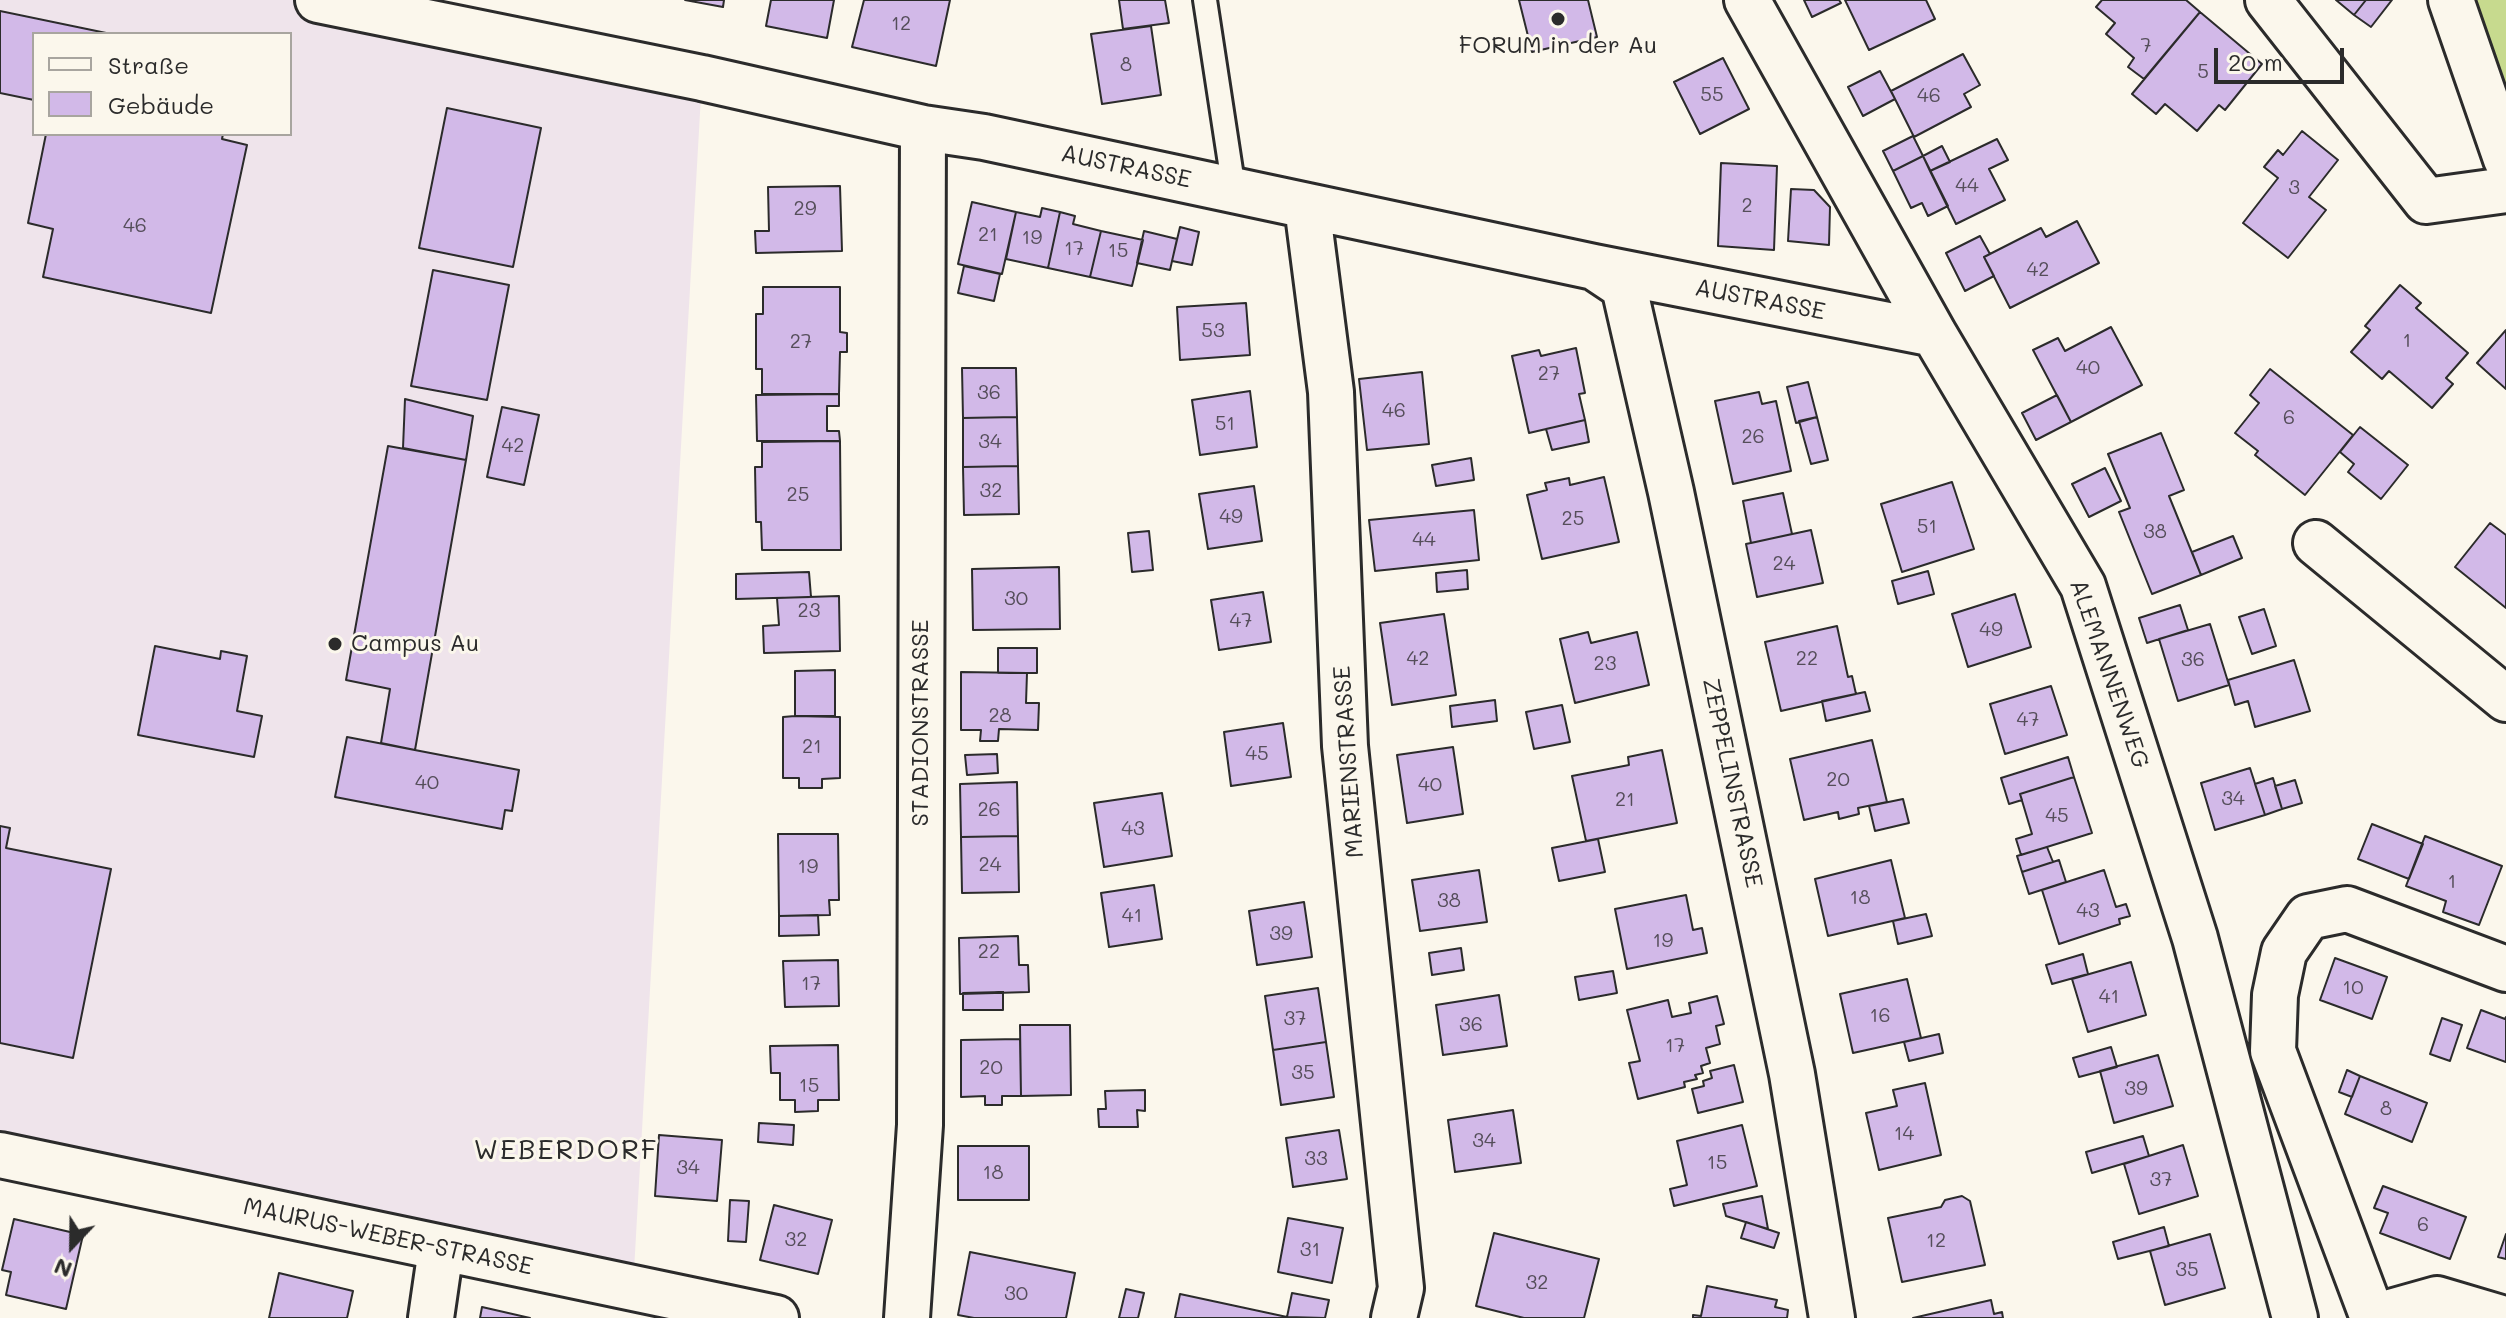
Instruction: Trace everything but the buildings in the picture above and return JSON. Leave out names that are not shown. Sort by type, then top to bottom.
[{"type":"street","name":"AUSTRASSE","points":[[318,0],[1594,267],[1934,334]]},
{"type":"street","name":"ALEMANNENWEG","points":[[1747,0],[1934,334],[2083,586],[2195,938],[2295,1318]]},
{"type":"street","points":[[2268,0],[2426,201],[2506,190]]},
{"type":"street","points":[[2451,0],[2506,159]]},
{"type":"street","name":"STADIONSTRASSE","points":[[907,1318],[920,1125],[923,128]]},
{"type":"street","name":"MARIENSTRASSE","points":[[1307,206],[1331,392],[1345,746],[1401,1288],[1394,1318]]},
{"type":"street","name":"ZEPPELINSTRASSE","points":[[1594,267],[1624,287],[1668,477],[1792,1074],[1832,1318]]},
{"type":"street","points":[[2316,543],[2506,699]]},
{"type":"street","points":[[2501,1318],[2437,1299],[2373,1318],[2273,1051],[2275,995],[2284,952],[2308,917],[2347,909],[2506,969]]},
{"type":"street","name":"MAURUS-WEBER-STRASSE","points":[[0,1155],[776,1318]]},
{"type":"street","points":[[431,1318],[441,1249]]},
{"type":"lane","points":[[1205,0],[1234,190]]},
{"type":"shaded area","name":"Campus Au","points":[[0,0],[318,0],[702,78],[633,1288],[0,1155]]},
{"type":"green space","points":[[2451,0],[2506,0],[2506,159]]},
{"type":"place","name":"FORUM in der Au","points":[[1558,19]]},
{"type":"place","name":"Campus Au","points":[[335,644]]},
{"type":"district","name":"WEBERDORF","points":[[566,1150]]}]
